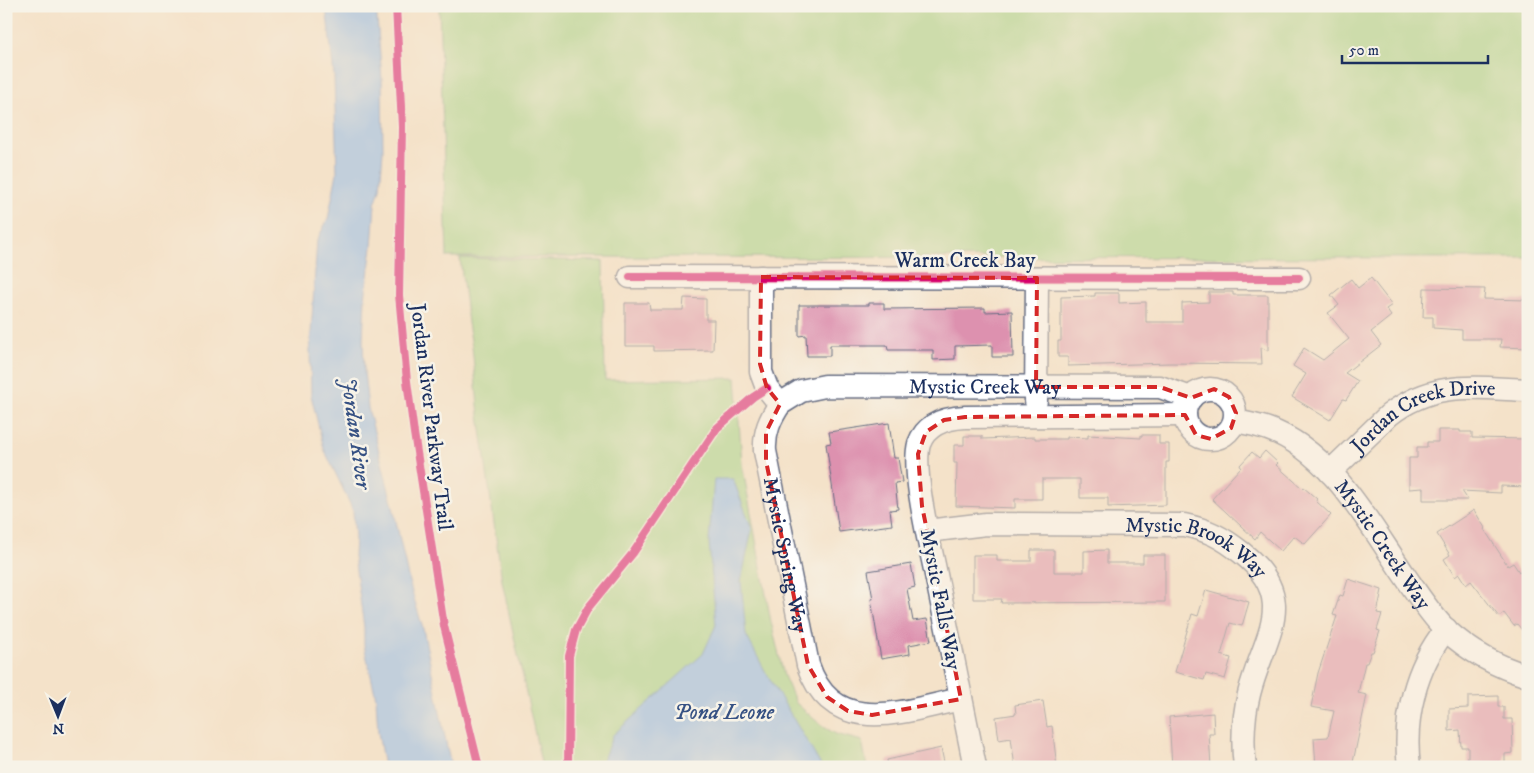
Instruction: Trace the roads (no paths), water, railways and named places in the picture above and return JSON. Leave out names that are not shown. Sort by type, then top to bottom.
[{"type":"street","name":"Warm Creek Bay","points":[[630,277],[1299,278]]},
{"type":"street","points":[[761,277],[761,372],[767,388],[780,404]]},
{"type":"street","points":[[1036,417],[1037,278]]},
{"type":"street","name":"Mystic Creek Way","points":[[780,404],[801,391],[825,386],[1036,386],[1160,387],[1188,407]]},
{"type":"street","name":"Jordan Creek Drive","points":[[1330,472],[1388,415],[1422,395],[1448,388],[1528,390]]},
{"type":"street","points":[[1214,389],[1229,397],[1234,404],[1235,421],[1231,428],[1219,438],[1204,438],[1196,435],[1191,430],[1188,407],[1198,392],[1214,389]]},
{"type":"street","name":"Mystic Spring Way","points":[[780,404],[773,414],[766,432],[765,451],[808,665],[816,682],[827,698],[860,714],[884,715],[962,699]]},
{"type":"street","name":"Mystic Creek Way","points":[[926,432],[944,420],[954,418],[1036,417],[1188,407]]},
{"type":"street","name":"Mystic Creek Way","points":[[1235,421],[1267,428],[1286,437],[1312,455],[1350,495],[1422,601],[1446,629],[1460,642],[1491,662],[1510,671],[1528,676]]},
{"type":"street","name":"Mystic Falls Way","points":[[926,432],[919,446],[918,462],[927,531],[975,767]]},
{"type":"street","name":"Mystic Brook Way","points":[[927,531],[986,524],[1176,525],[1198,528],[1225,539],[1251,560],[1267,578],[1274,598],[1275,608],[1272,625],[1249,693],[1246,708],[1243,729],[1245,767]]},
{"type":"street","points":[[1409,767],[1408,736],[1412,698],[1424,662],[1433,645],[1446,629]]},
{"type":"water","name":"Jordan River","points":[[326,6],[376,6],[382,80],[383,151],[380,189],[375,204],[372,247],[365,298],[364,372],[368,408],[393,507],[409,582],[423,629],[451,767],[384,767],[378,732],[376,698],[364,645],[364,627],[354,556],[353,510],[324,449],[311,395],[310,350],[317,240],[328,219],[337,173],[334,75]]},
{"type":"water","name":"Pond Leone","points":[[714,479],[733,479],[752,529],[741,581],[746,635],[822,767],[600,767],[613,735],[703,654],[716,625],[709,542]]}]
